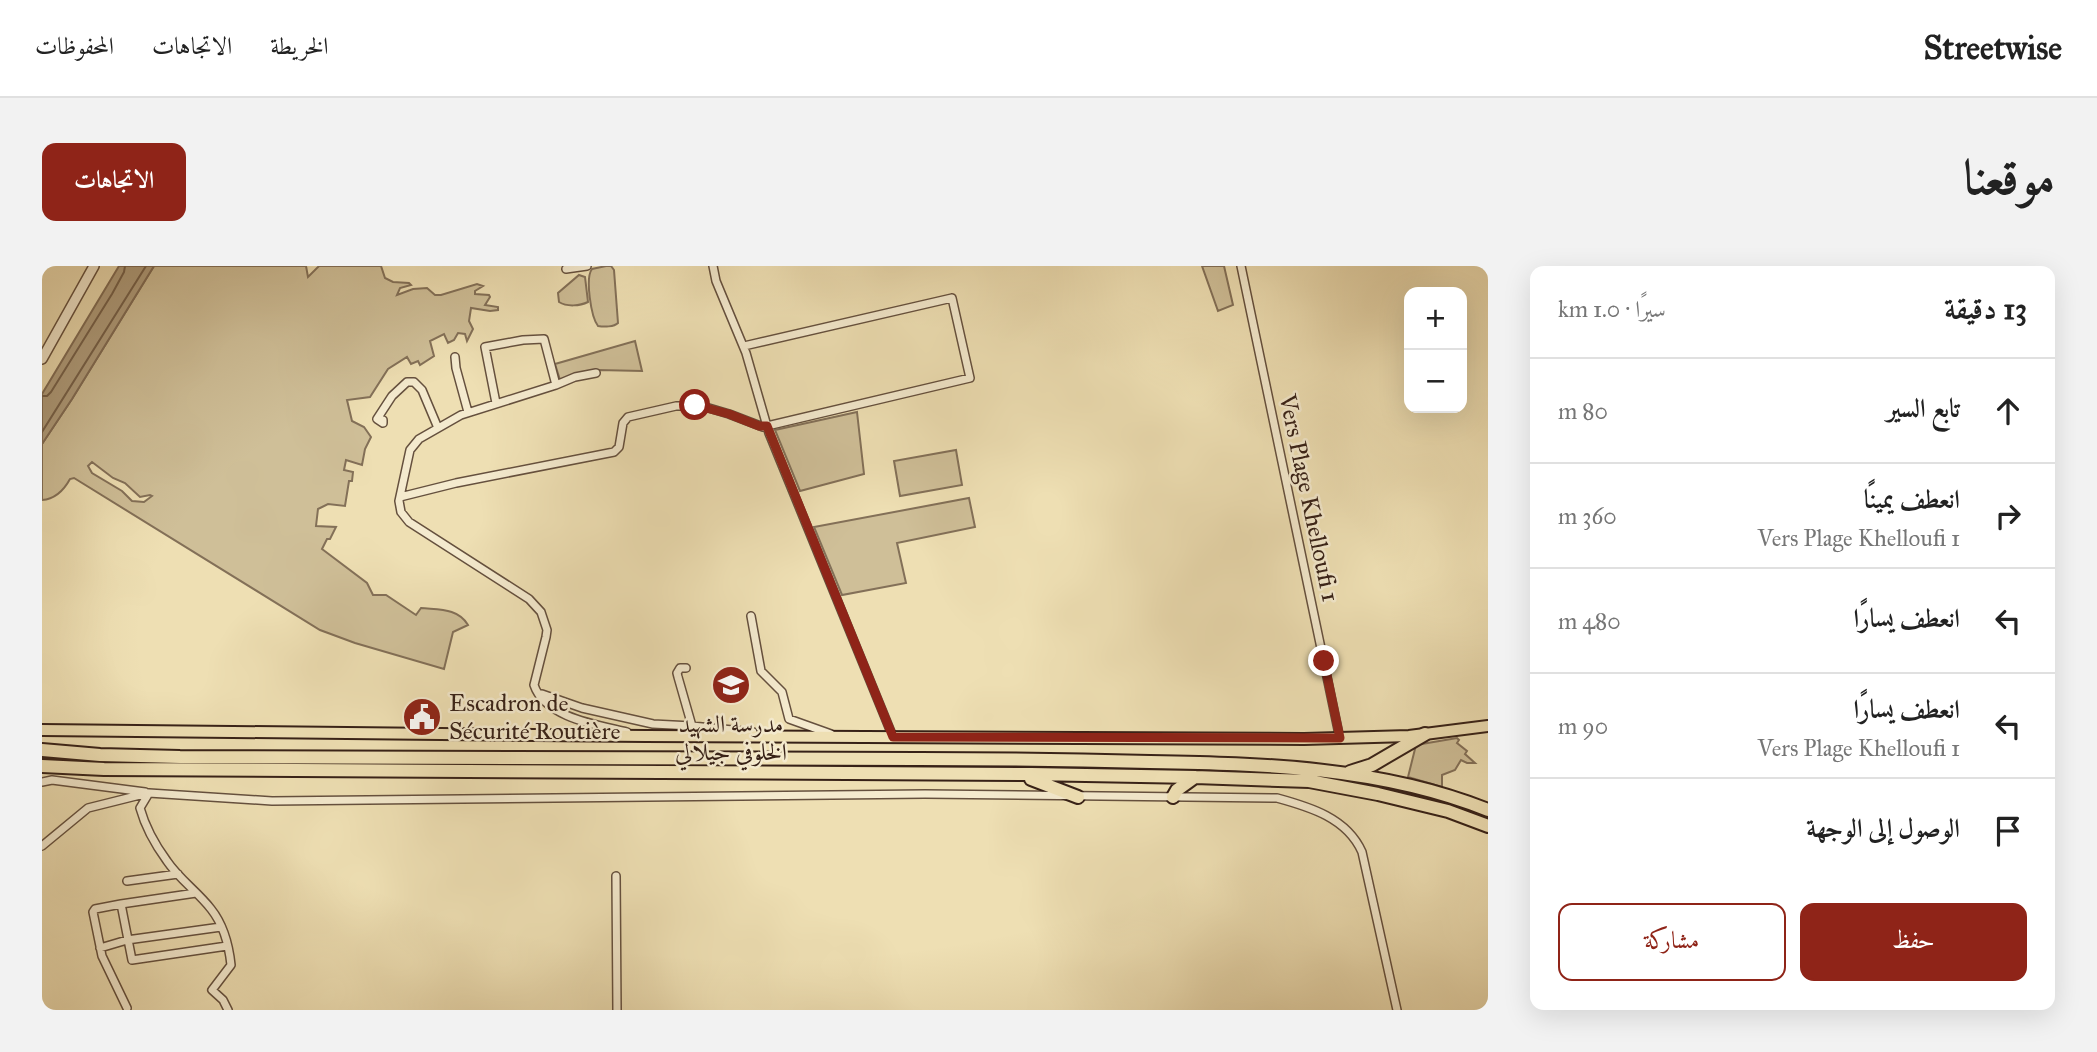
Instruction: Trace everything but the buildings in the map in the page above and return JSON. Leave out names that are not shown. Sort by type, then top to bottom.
[{"type":"highway","points":[[1343,774],[1366,768],[1425,734]]},
{"type":"highway","points":[[46,751],[180,757],[1052,759],[1237,763],[1300,768],[1393,783],[1432,791],[1488,810]]},
{"type":"highway","points":[[1392,754],[1385,771],[1393,783]]},
{"type":"highway","points":[[45,766],[104,769],[1017,774],[1309,781],[1448,811],[1488,826]]},
{"type":"highway","points":[[1017,774],[1078,797]]},
{"type":"highway","points":[[1173,797],[1177,790],[1195,777]]},
{"type":"main road","points":[[42,730],[645,736],[1340,738],[1425,734],[1488,726]]},
{"type":"street","points":[[42,359],[93,266]]},
{"type":"street","points":[[566,269],[587,266]]},
{"type":"street","points":[[713,266],[716,281],[744,346],[767,426],[893,737]]},
{"type":"street","name":"Vers Plage Khelloufi 1","points":[[1241,266],[1340,738]]},
{"type":"street","points":[[400,497],[614,452],[619,447],[623,423],[628,417],[676,406],[702,406],[759,426],[767,426],[970,378],[952,298],[744,346]]},
{"type":"street","points":[[496,403],[485,347],[544,339],[556,385]]},
{"type":"street","points":[[455,357],[468,412]]},
{"type":"street","points":[[596,373],[575,377],[468,412],[419,439],[410,450],[400,497],[401,512],[409,522],[520,592],[538,607],[547,637],[534,685],[537,692],[561,714],[645,736]]},
{"type":"street","points":[[383,420],[383,424],[377,419],[392,396],[407,382],[414,382],[422,390],[438,428]]},
{"type":"street","points":[[751,616],[761,671],[782,692],[789,719],[838,737]]},
{"type":"street","points":[[686,668],[680,668],[677,673],[692,726]]},
{"type":"street","points":[[537,692],[582,708],[653,724],[789,736]]},
{"type":"street","points":[[598,725],[616,716]]},
{"type":"street","points":[[42,782],[52,780],[149,793],[272,801],[925,794],[1277,798],[1329,816],[1356,839],[1362,852],[1397,1010]]},
{"type":"street","points":[[42,846],[88,808],[149,793]]},
{"type":"street","points":[[149,793],[140,808],[143,820],[167,862],[213,911],[221,926],[231,965],[212,990],[223,1000],[228,1010]]},
{"type":"street","points":[[127,881],[178,874]]},
{"type":"street","points":[[616,876],[617,1010]]},
{"type":"street","points":[[127,1008],[102,956],[93,912],[95,909],[121,904],[196,893]]},
{"type":"street","points":[[121,904],[132,960],[227,946]]},
{"type":"street","points":[[100,948],[127,940],[221,926]]},
{"type":"shaded area","points":[[154,266],[306,266],[308,277],[319,266],[381,266],[385,278],[411,285],[400,288],[397,295],[413,289],[427,288],[435,295],[441,295],[477,284],[483,286],[475,291],[475,294],[489,295],[485,305],[498,307],[498,310],[471,308],[469,321],[473,329],[467,341],[465,334],[458,333],[454,340],[448,343],[444,334],[430,341],[434,356],[420,365],[418,361],[411,364],[407,357],[388,369],[370,397],[347,400],[352,421],[364,427],[371,437],[362,465],[346,460],[344,470],[353,472],[345,506],[328,504],[318,509],[316,526],[336,527],[322,549],[367,583],[373,595],[386,595],[416,615],[421,608],[435,609],[459,615],[464,619],[468,625],[453,632],[444,669],[320,630],[74,478],[55,496],[42,500],[42,444]],"holes":[[[92,462],[113,478],[125,483],[140,497],[152,496],[144,502],[132,501],[122,491],[92,473],[88,466]]]},
{"type":"shaded area","points":[[611,266],[614,270],[618,323],[603,327],[598,326],[593,315],[589,280],[592,269]]},
{"type":"shaded area","points":[[1202,266],[1224,266],[1233,305],[1218,311]]},
{"type":"shaded area","points":[[579,275],[585,277],[588,302],[566,305],[559,302],[558,293]]},
{"type":"shaded area","points":[[635,341],[642,371],[598,370],[560,380],[555,364]]},
{"type":"shaded area","points":[[857,412],[864,474],[800,491],[775,430]]},
{"type":"shaded area","points":[[956,450],[962,485],[900,496],[894,461]]},
{"type":"shaded area","points":[[969,498],[975,527],[897,543],[906,583],[842,595],[814,527]]},
{"type":"shaded area","points":[[1457,738],[1457,743],[1475,763],[1461,760],[1455,770],[1442,775],[1442,787],[1408,777],[1416,745]]},
{"type":"water","points":[[119,266],[154,266],[42,444],[42,394]]},
{"type":"place","name":"مدرسة الشهيد الخلوفي جيلالي","points":[[731,685]]},
{"type":"place","name":"Escadron de Sécurité Routière","points":[[422,717]]},
{"type":"route","points":[[695,405],[759,426],[767,426],[893,737],[1340,738],[1324,661]]}]
